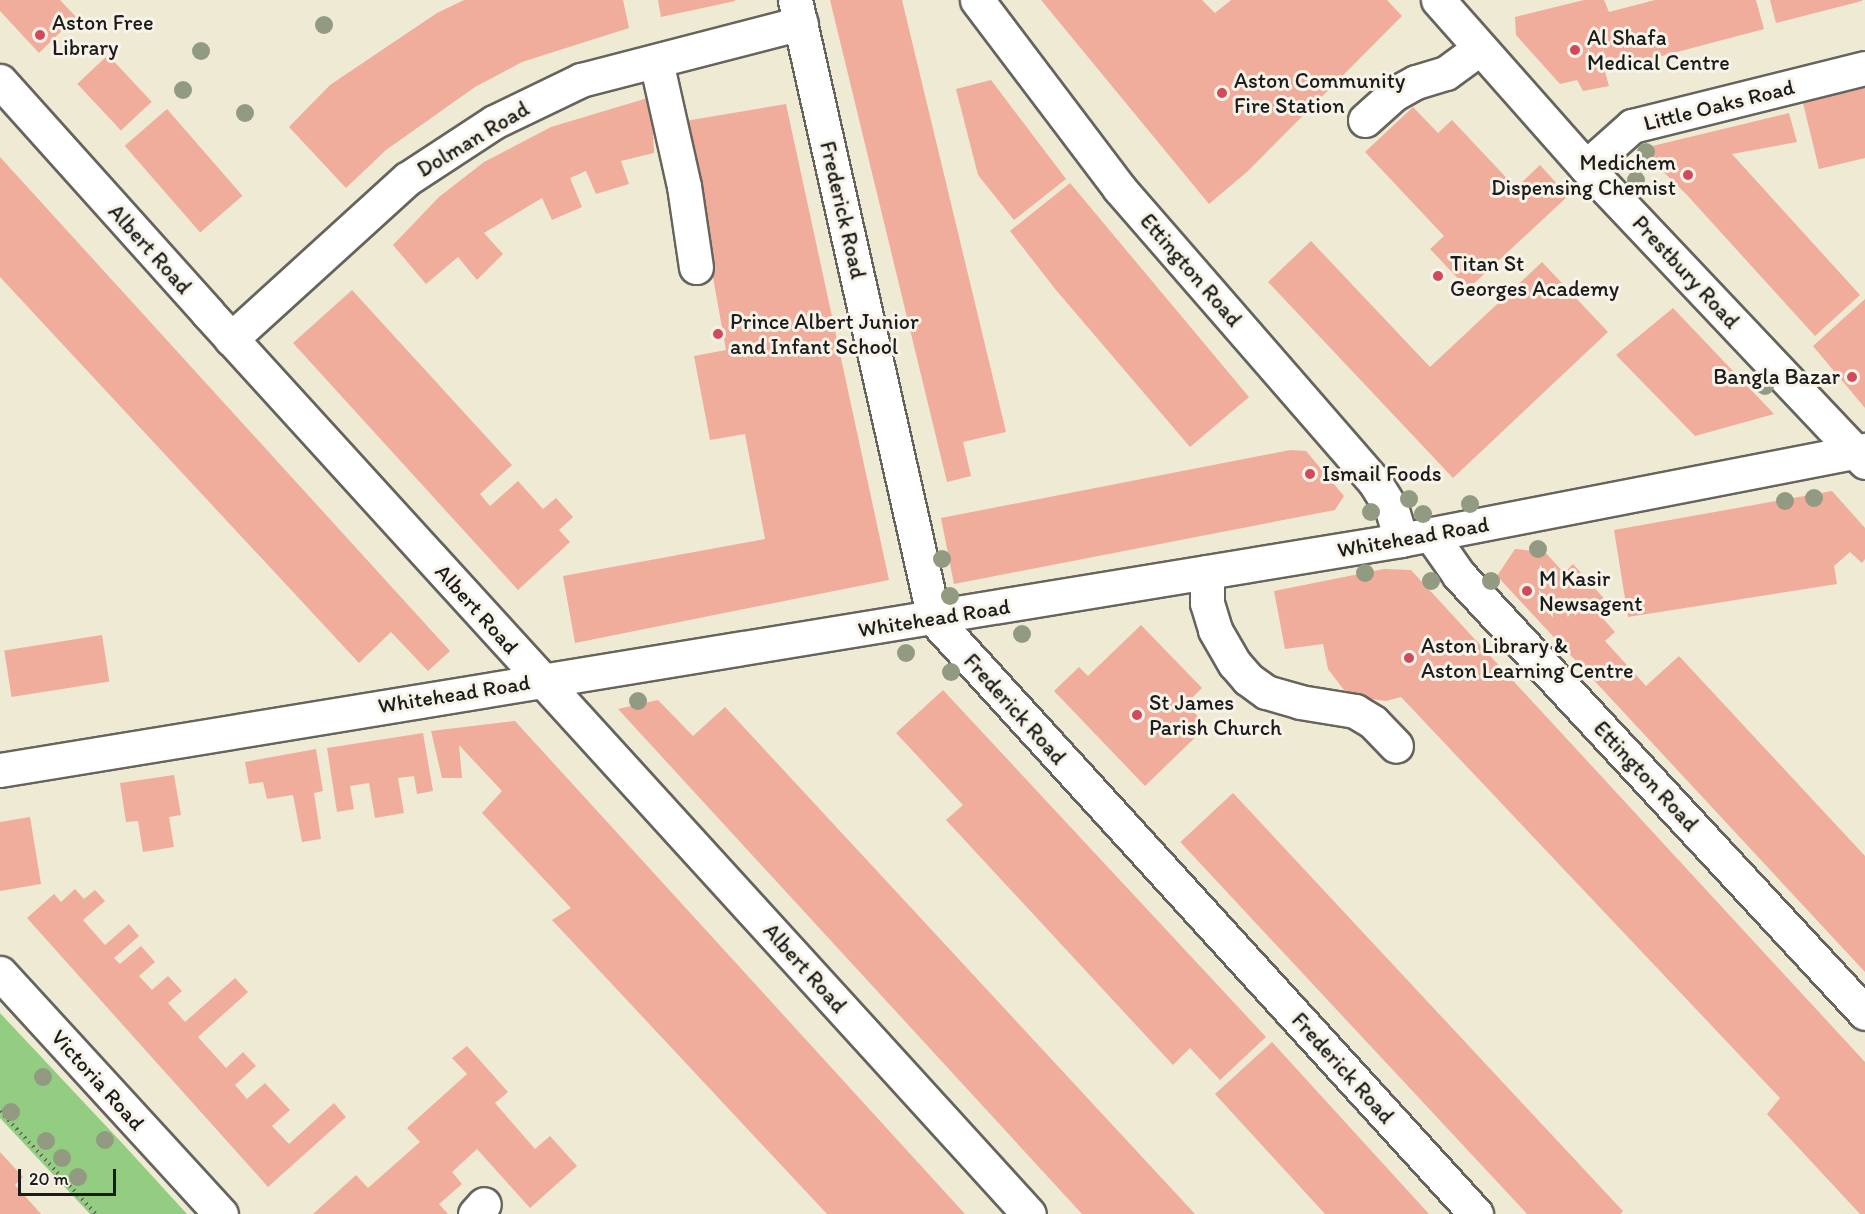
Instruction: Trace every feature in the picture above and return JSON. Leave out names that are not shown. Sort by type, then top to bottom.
[{"type":"street","name":"Ettington Road","points":[[977,0],[1119,188],[1374,481],[1392,510],[1416,537],[1460,575],[1865,1014]]},
{"type":"street","name":"Prestbury Road","points":[[1438,0],[1586,167],[1862,455]]},
{"type":"street","name":"Dolman Road","points":[[231,339],[407,179],[494,122],[581,80],[656,61],[798,12]]},
{"type":"street","name":"Frederick Road","points":[[798,12],[934,619],[1476,1214]]},
{"type":"street","points":[[1365,120],[1394,94],[1416,82],[1446,74],[1480,48]]},
{"type":"street","points":[[656,61],[684,186],[696,267]]},
{"type":"street","name":"Little Oaks Road","points":[[1586,167],[1632,126],[1865,68]]},
{"type":"street","name":"Albert Road","points":[[0,81],[231,339],[1029,1214]]},
{"type":"street","name":"Whitehead Road","points":[[0,770],[541,679],[934,619],[1207,573],[1862,455]]},
{"type":"street","points":[[1207,573],[1207,603],[1215,630],[1235,664],[1248,679],[1266,692],[1300,702],[1355,711],[1373,722],[1396,746]]},
{"type":"street","name":"Victoria Road","points":[[0,973],[221,1214]]},
{"type":"path","points":[[0,1111],[96,1214]]},
{"type":"green space","points":[[0,1013],[187,1214],[90,1214],[0,1118]]},
{"type":"building","name":"Aston Free Library","points":[[0,0],[60,0],[76,17],[39,53],[0,11]]},
{"type":"building","points":[[464,0],[623,0],[629,28],[522,62],[475,87],[386,150],[346,188],[289,127],[330,85],[437,13]]},
{"type":"building","points":[[658,0],[735,0],[735,1],[661,17]]},
{"type":"building","points":[[830,0],[902,0],[1006,432],[963,442],[971,476],[947,482]]},
{"type":"building","name":"Aston Community Fire Station","points":[[1041,0],[1202,0],[1215,13],[1231,0],[1387,0],[1402,16],[1248,171],[1209,204]]},
{"type":"building","points":[[1584,0],[1604,0],[1609,12],[1655,0],[1756,0],[1764,29],[1605,72],[1609,86],[1583,91],[1577,80],[1560,84],[1516,35],[1515,17]]},
{"type":"building","points":[[1770,0],[1862,0],[1862,1],[1776,23]]},
{"type":"building","points":[[108,55],[152,102],[121,130],[77,84]]},
{"type":"building","points":[[991,80],[1066,179],[1014,220],[978,175],[956,89]]},
{"type":"building","points":[[1865,88],[1865,158],[1819,169],[1803,103]]},
{"type":"building","points":[[651,97],[654,153],[621,161],[629,184],[596,194],[586,171],[570,178],[582,207],[552,220],[542,198],[484,233],[503,254],[477,280],[458,257],[426,284],[393,245],[439,197],[484,162],[551,127]]},
{"type":"building","points":[[786,104],[889,580],[575,643],[563,576],[765,539],[745,434],[710,440],[694,356],[726,350],[685,121]]},
{"type":"building","points":[[1413,107],[1438,133],[1452,120],[1516,188],[1540,165],[1568,196],[1468,289],[1430,249],[1444,236],[1365,152]]},
{"type":"building","points":[[167,109],[242,196],[200,233],[125,146]]},
{"type":"building","points":[[1789,113],[1797,142],[1732,154],[1860,295],[1815,336],[1687,195],[1640,149]]},
{"type":"building","points":[[0,157],[450,651],[428,671],[391,632],[359,663],[0,277]]},
{"type":"building","points":[[1070,183],[1249,397],[1190,447],[1056,290],[1010,231]]},
{"type":"building","points":[[1311,241],[1430,367],[1542,262],[1608,332],[1453,478],[1268,282]]},
{"type":"building","points":[[352,290],[512,465],[480,494],[490,506],[518,481],[543,509],[556,498],[573,517],[559,530],[570,542],[518,590],[293,343]]},
{"type":"building","name":"Bangla Bazar","points":[[1865,299],[1865,408],[1813,346]]},
{"type":"building","points":[[1673,308],[1774,414],[1695,436],[1616,355]]},
{"type":"building","points":[[1290,450],[1306,451],[1344,496],[1335,510],[954,584],[941,518]]},
{"type":"building","points":[[1832,491],[1865,528],[1865,559],[1862,563],[1850,552],[1834,566],[1837,584],[1628,617],[1614,530]]},
{"type":"building","points":[[1515,549],[1545,552],[1564,573],[1573,564],[1610,605],[1599,614],[1615,632],[1605,641],[1646,686],[1679,656],[1865,856],[1865,972],[1497,576]]},
{"type":"building","points":[[1384,569],[1411,570],[1865,1062],[1865,1214],[1860,1214],[1767,1114],[1780,1098],[1401,697],[1386,701],[1365,698],[1344,690],[1328,669],[1323,644],[1285,649],[1274,591]]},
{"type":"building","name":"St James Parish Church","points":[[1141,625],[1202,688],[1186,704],[1207,726],[1145,786],[1054,691],[1079,667],[1088,676]]},
{"type":"building","points":[[102,635],[109,681],[12,697],[4,650]]},
{"type":"building","points":[[943,690],[1266,1037],[1220,1080],[1190,1048],[1173,1065],[946,820],[963,805],[896,733]]},
{"type":"building","points":[[658,700],[693,736],[725,707],[1195,1214],[1082,1214],[618,709]]},
{"type":"building","points":[[515,721],[965,1214],[827,1214],[552,920],[571,908],[482,813],[502,791],[459,745],[462,778],[442,778],[431,731]]},
{"type":"building","points":[[423,733],[433,791],[417,794],[414,776],[398,778],[404,813],[375,818],[369,783],[350,786],[354,809],[337,812],[327,748]]},
{"type":"building","points":[[316,749],[323,791],[314,793],[321,839],[302,842],[293,795],[267,799],[263,782],[249,784],[245,762]]},
{"type":"building","points":[[174,775],[181,815],[169,817],[174,847],[143,852],[138,821],[126,822],[120,783]]},
{"type":"building","points":[[1233,793],[1623,1211],[1620,1214],[1527,1214],[1180,842]]},
{"type":"building","points":[[30,817],[41,884],[0,891],[0,822]]},
{"type":"building","points":[[75,889],[84,899],[95,890],[105,901],[83,920],[105,945],[129,924],[139,936],[114,958],[120,964],[141,946],[155,962],[139,976],[152,990],[168,976],[182,991],[168,1003],[185,1022],[235,978],[248,992],[198,1037],[226,1068],[243,1052],[256,1066],[235,1085],[247,1099],[265,1083],[290,1110],[272,1126],[289,1144],[334,1103],[346,1117],[268,1187],[27,918],[54,894],[61,902]]},
{"type":"building","points":[[1272,1042],[1429,1214],[1325,1214],[1215,1094]]},
{"type":"building","points":[[467,1046],[508,1092],[495,1103],[535,1149],[550,1136],[577,1166],[530,1208],[477,1149],[452,1172],[462,1184],[439,1204],[448,1214],[313,1214],[356,1175],[368,1188],[420,1142],[407,1128],[467,1074],[452,1058]]},
{"type":"building","points":[[0,1152],[23,1177],[15,1185],[41,1214],[0,1214]]},
{"type":"place","name":"Aston Free Library","points":[[40,35]]},
{"type":"place","name":"Al Shafa Medical Centre","points":[[1575,50]]},
{"type":"place","name":"Aston Community Fire Station","points":[[1222,93]]},
{"type":"place","name":"Medichem Dispensing Chemist","points":[[1688,175]]},
{"type":"place","name":"Titan St Georges Academy","points":[[1438,276]]},
{"type":"place","name":"Prince Albert Junior and Infant School","points":[[718,334]]},
{"type":"place","name":"Bangla Bazar","points":[[1852,377]]},
{"type":"place","name":"Ismail Foods","points":[[1310,474]]},
{"type":"place","name":"M Kasir Newsagent","points":[[1527,591]]},
{"type":"place","name":"Aston Library & Aston Learning Centre","points":[[1409,658]]},
{"type":"place","name":"St James Parish Church","points":[[1137,715]]}]
